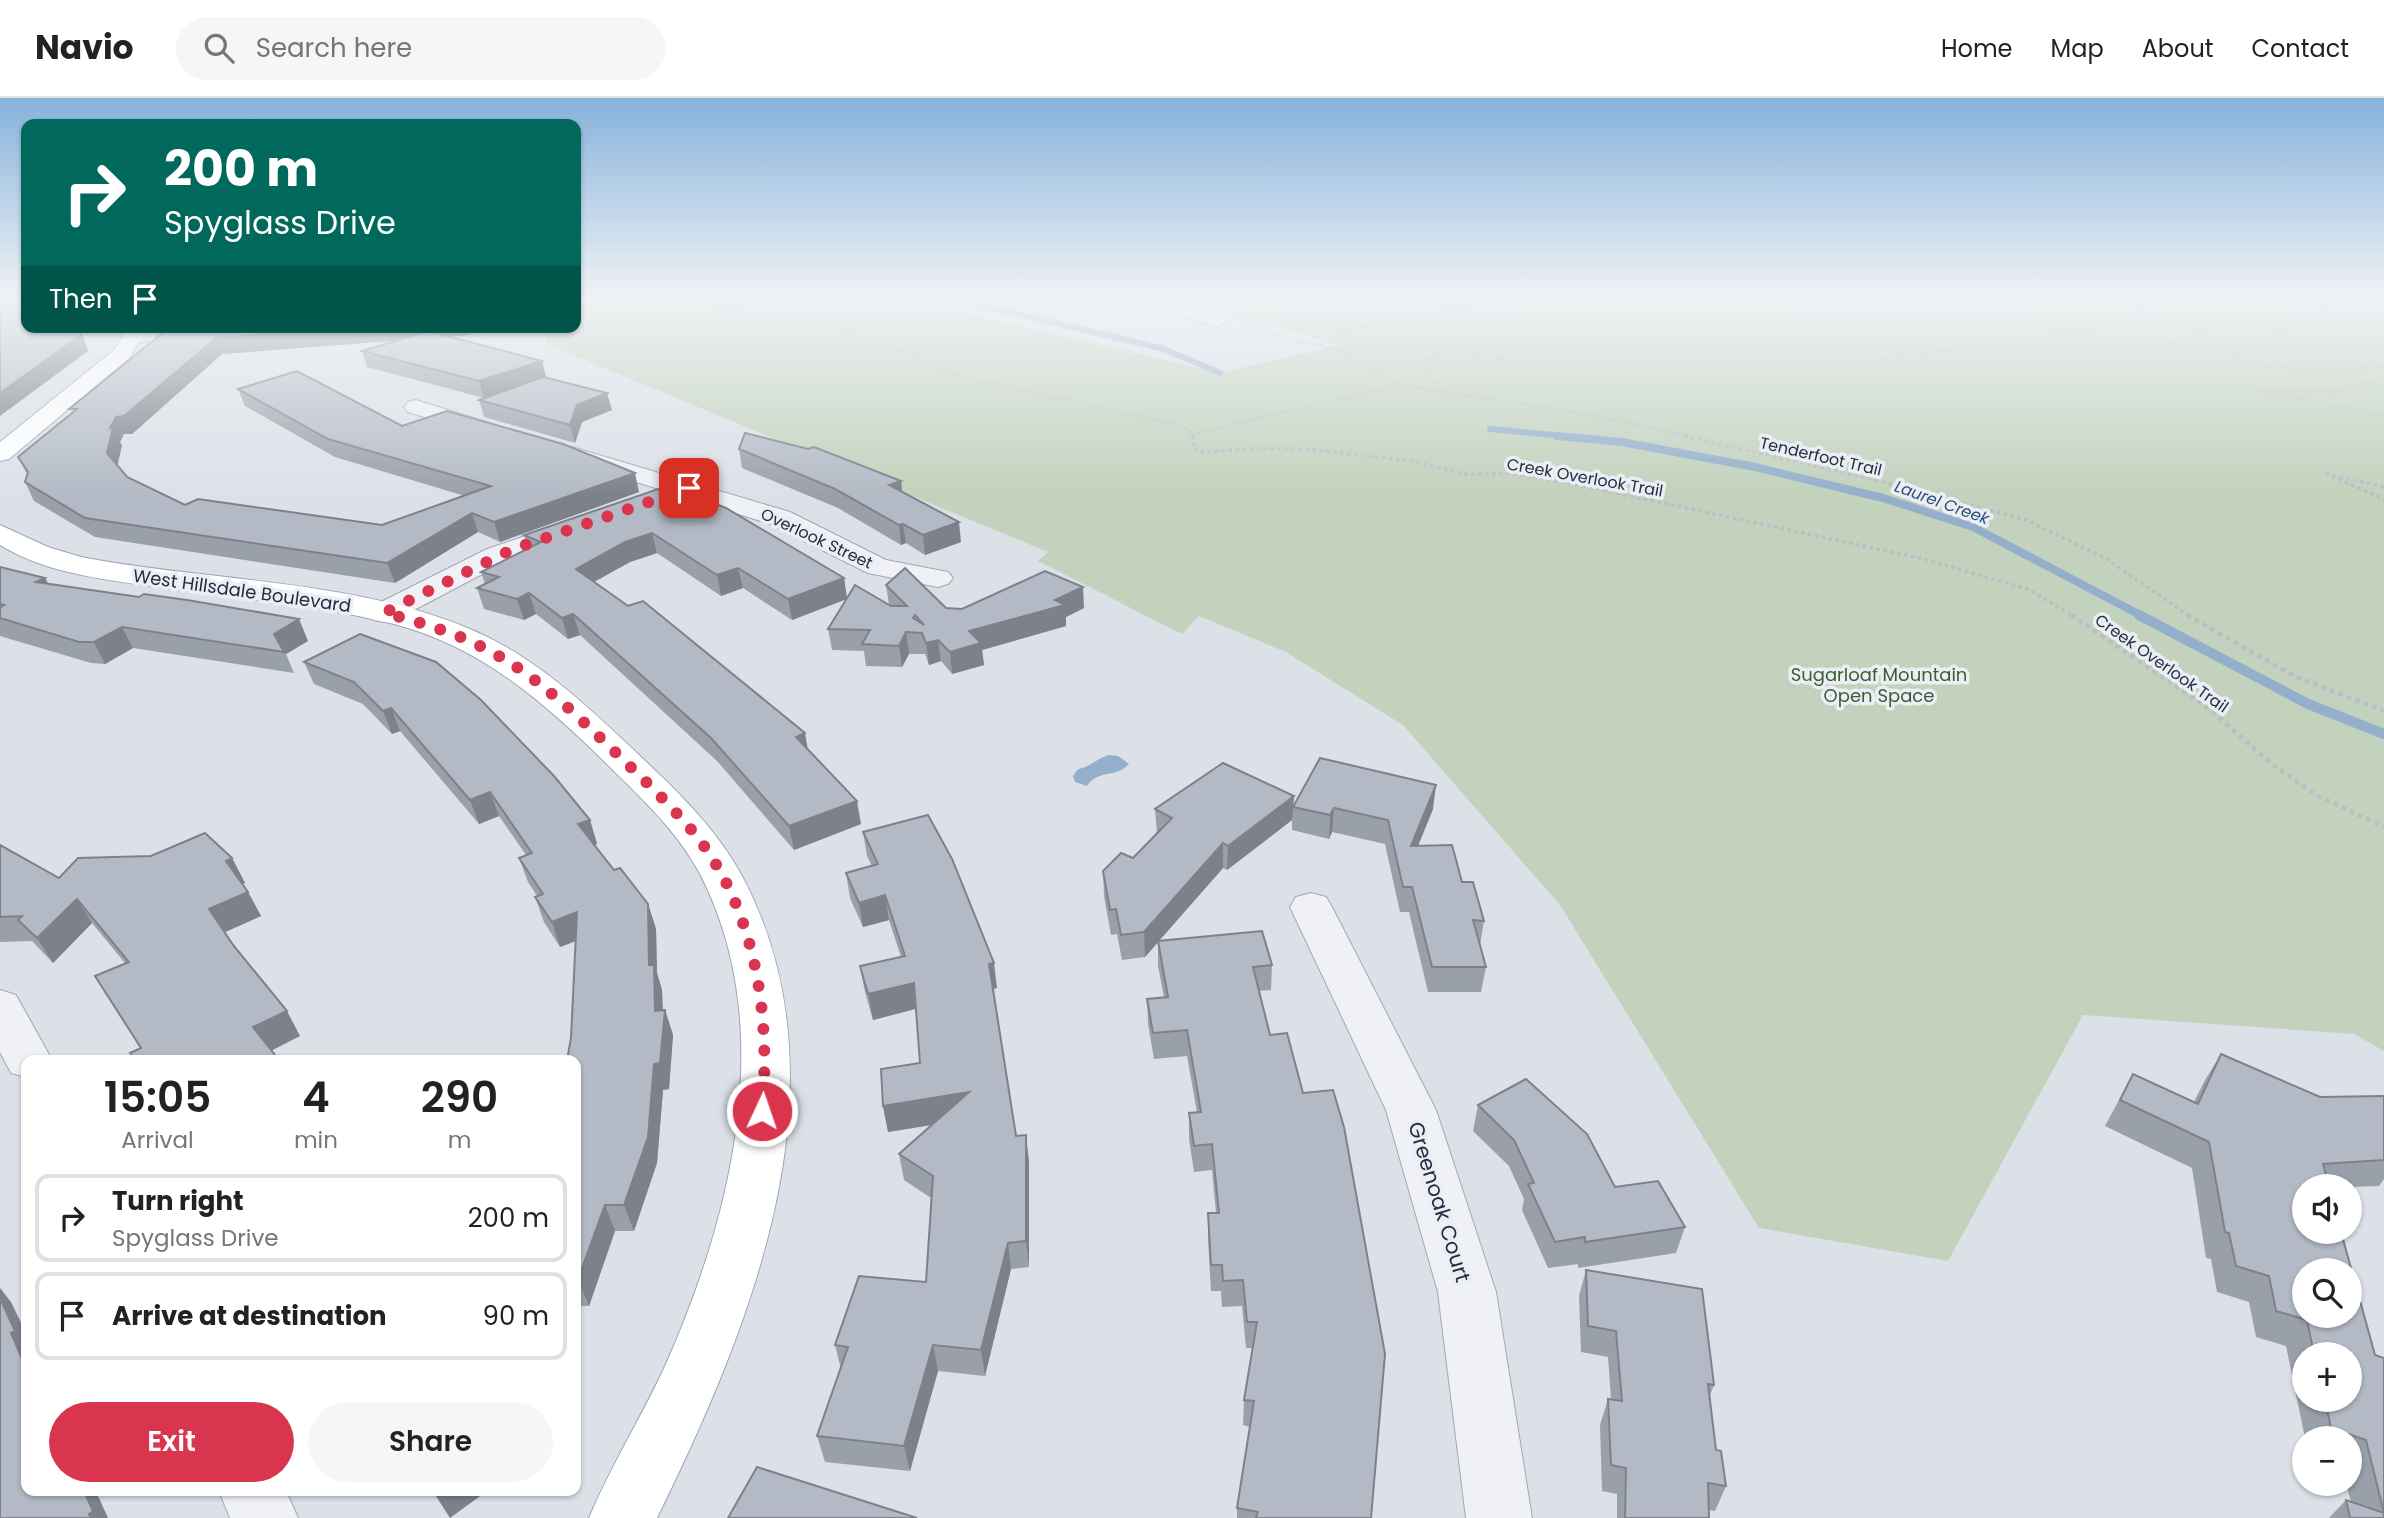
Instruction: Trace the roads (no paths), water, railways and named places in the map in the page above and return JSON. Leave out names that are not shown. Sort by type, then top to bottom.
[{"type":"main road","points":[[0,454],[112,363]]},
{"type":"main road","name":"West Hillsdale Boulevard","points":[[0,533],[34,552],[87,567],[384,613],[439,628],[478,643],[527,671],[574,713],[663,799],[695,835],[722,877],[741,920],[756,969],[764,1024],[764,1087],[758,1157],[738,1242],[707,1338],[670,1427],[622,1518]]},
{"type":"street","points":[[416,407],[514,437]]},
{"type":"street","name":"Overlook Street","points":[[554,449],[689,488],[780,518],[878,567],[938,578]]},
{"type":"street","points":[[636,506],[689,488]]},
{"type":"street","points":[[384,613],[497,555],[598,520]]},
{"type":"street","name":"Greenoak Court","points":[[1311,906],[1411,1110],[1467,1292],[1499,1518]]},
{"type":"street","points":[[0,1006],[26,1055]]},
{"type":"street","points":[[254,1496],[265,1518]]},
{"type":"water","points":[[1110,755],[1118,756],[1129,764],[1119,771],[1097,777],[1087,786],[1075,782],[1073,776],[1078,769]]},
{"type":"waterway","name":"Laurel Creek","points":[[1197,363],[1220,373]]},
{"type":"waterway","name":"Laurel Creek","points":[[1490,429],[1575,437]]},
{"type":"waterway","name":"Laurel Creek","points":[[1557,436],[1622,442],[1755,467],[1883,498],[1973,527],[2142,616]]},
{"type":"waterway","name":"Laurel Creek","points":[[2139,615],[2308,704],[2384,734]]},
{"type":"park label","name":"Sugarloaf Mountain Open Space","points":[[1879,685]]}]
